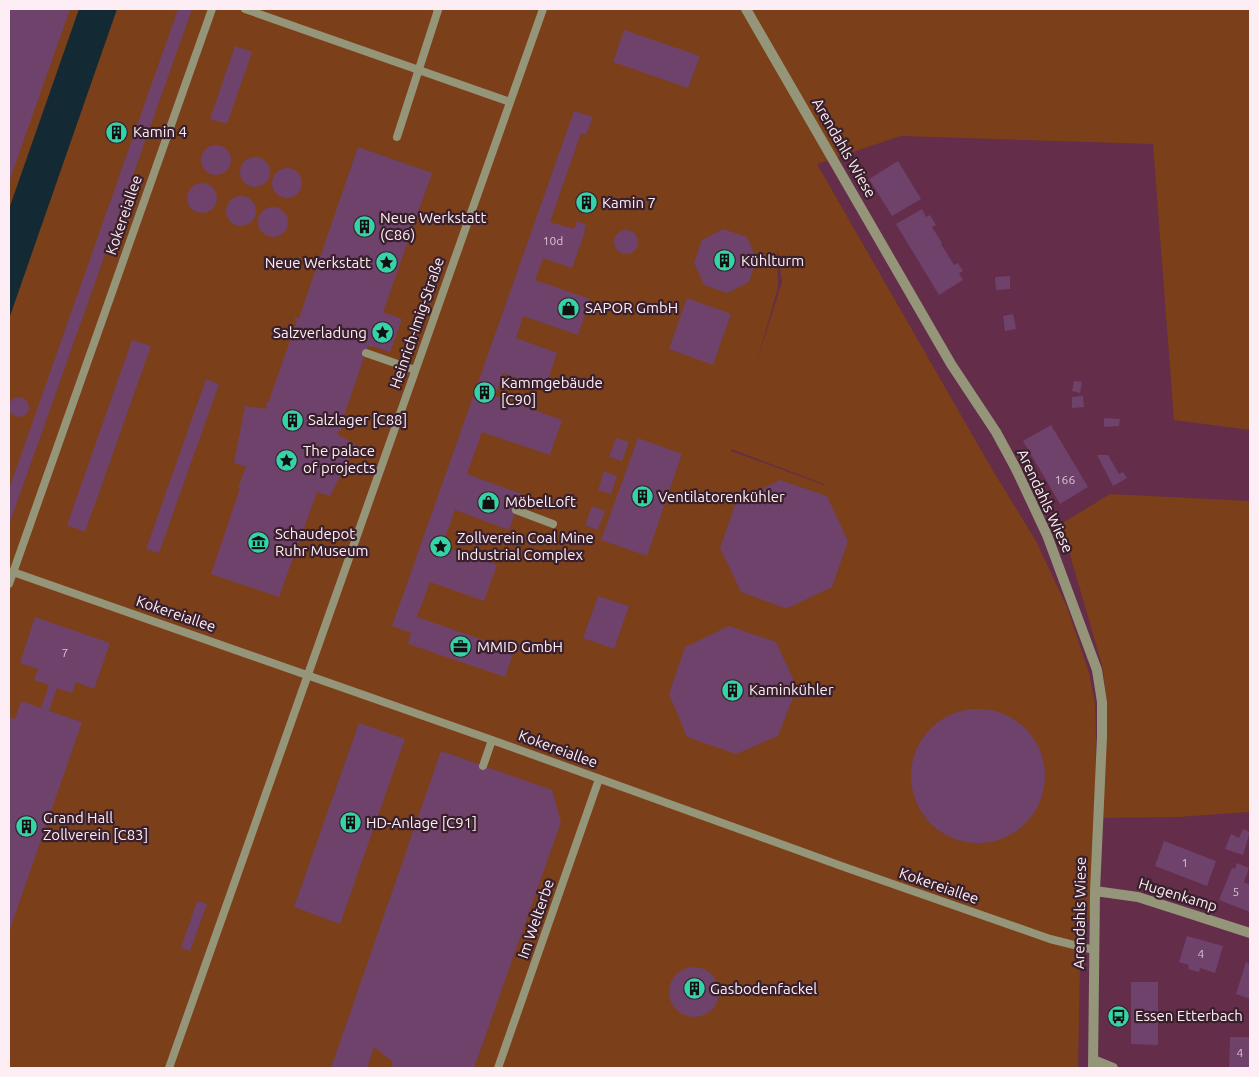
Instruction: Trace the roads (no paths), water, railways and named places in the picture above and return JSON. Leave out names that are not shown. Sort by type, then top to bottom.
[{"type":"street","name":"Arendahls Wiese","points":[[746,9],[952,364],[996,432],[1015,467],[1047,535],[1097,670],[1102,702],[1102,737],[1095,891],[1093,1064]]},
{"type":"street","name":"Hugenkamp","points":[[1095,891],[1138,897],[1250,933]]},
{"type":"street","points":[[1093,1064],[1112,1068]]},
{"type":"lane","name":"Kokereiallee","points":[[9,584],[212,9]]},
{"type":"lane","points":[[245,9],[510,102]]},
{"type":"lane","points":[[397,137],[437,9]]},
{"type":"lane","name":"Heinrich-Imig-Straße","points":[[169,1068],[543,9]]},
{"type":"lane","points":[[366,353],[416,370]]},
{"type":"lane","points":[[516,510],[553,524]]},
{"type":"lane","name":"Kokereiallee","points":[[13,572],[1050,939],[1094,950]]},
{"type":"lane","points":[[483,766],[492,740]]},
{"type":"lane","name":"Im Welterbe","points":[[498,1068],[599,778]]},
{"type":"water","points":[[79,9],[117,9],[9,319],[9,209]]},
{"type":"place","name":"Kamin 4","points":[[117,132]]},
{"type":"place","name":"Kamin 7","points":[[586,203]]},
{"type":"place","name":"Neue Werkstatt (C86)","points":[[364,227]]},
{"type":"place","name":"Kühlturm","points":[[725,261]]},
{"type":"place","name":"Neue Werkstatt","points":[[387,263]]},
{"type":"place","name":"SAPOR GmbH","points":[[569,308]]},
{"type":"place","name":"Salzverladung","points":[[383,333]]},
{"type":"place","name":"Kammgebäude [C90]","points":[[485,392]]},
{"type":"place","name":"Salzlager [C88]","points":[[292,420]]},
{"type":"place","name":"The palace of projects","points":[[287,460]]},
{"type":"place","name":"Ventilatorenkühler","points":[[642,497]]},
{"type":"place","name":"MöbelLoft","points":[[489,502]]},
{"type":"place","name":"Schaudepot Ruhr Museum","points":[[259,543]]},
{"type":"place","name":"Zollverein Coal Mine Industrial Complex","points":[[441,547]]},
{"type":"place","name":"MMID GmbH","points":[[461,647]]},
{"type":"place","name":"Kaminkühler","points":[[733,690]]},
{"type":"place","name":"HD-Anlage [C91]","points":[[350,823]]},
{"type":"place","name":"Grand Hall Zollverein [C83]","points":[[27,827]]},
{"type":"place","name":"Gasbodenfackel","points":[[694,989]]},
{"type":"place","name":"Essen Etterbach","points":[[1119,1016]]}]
